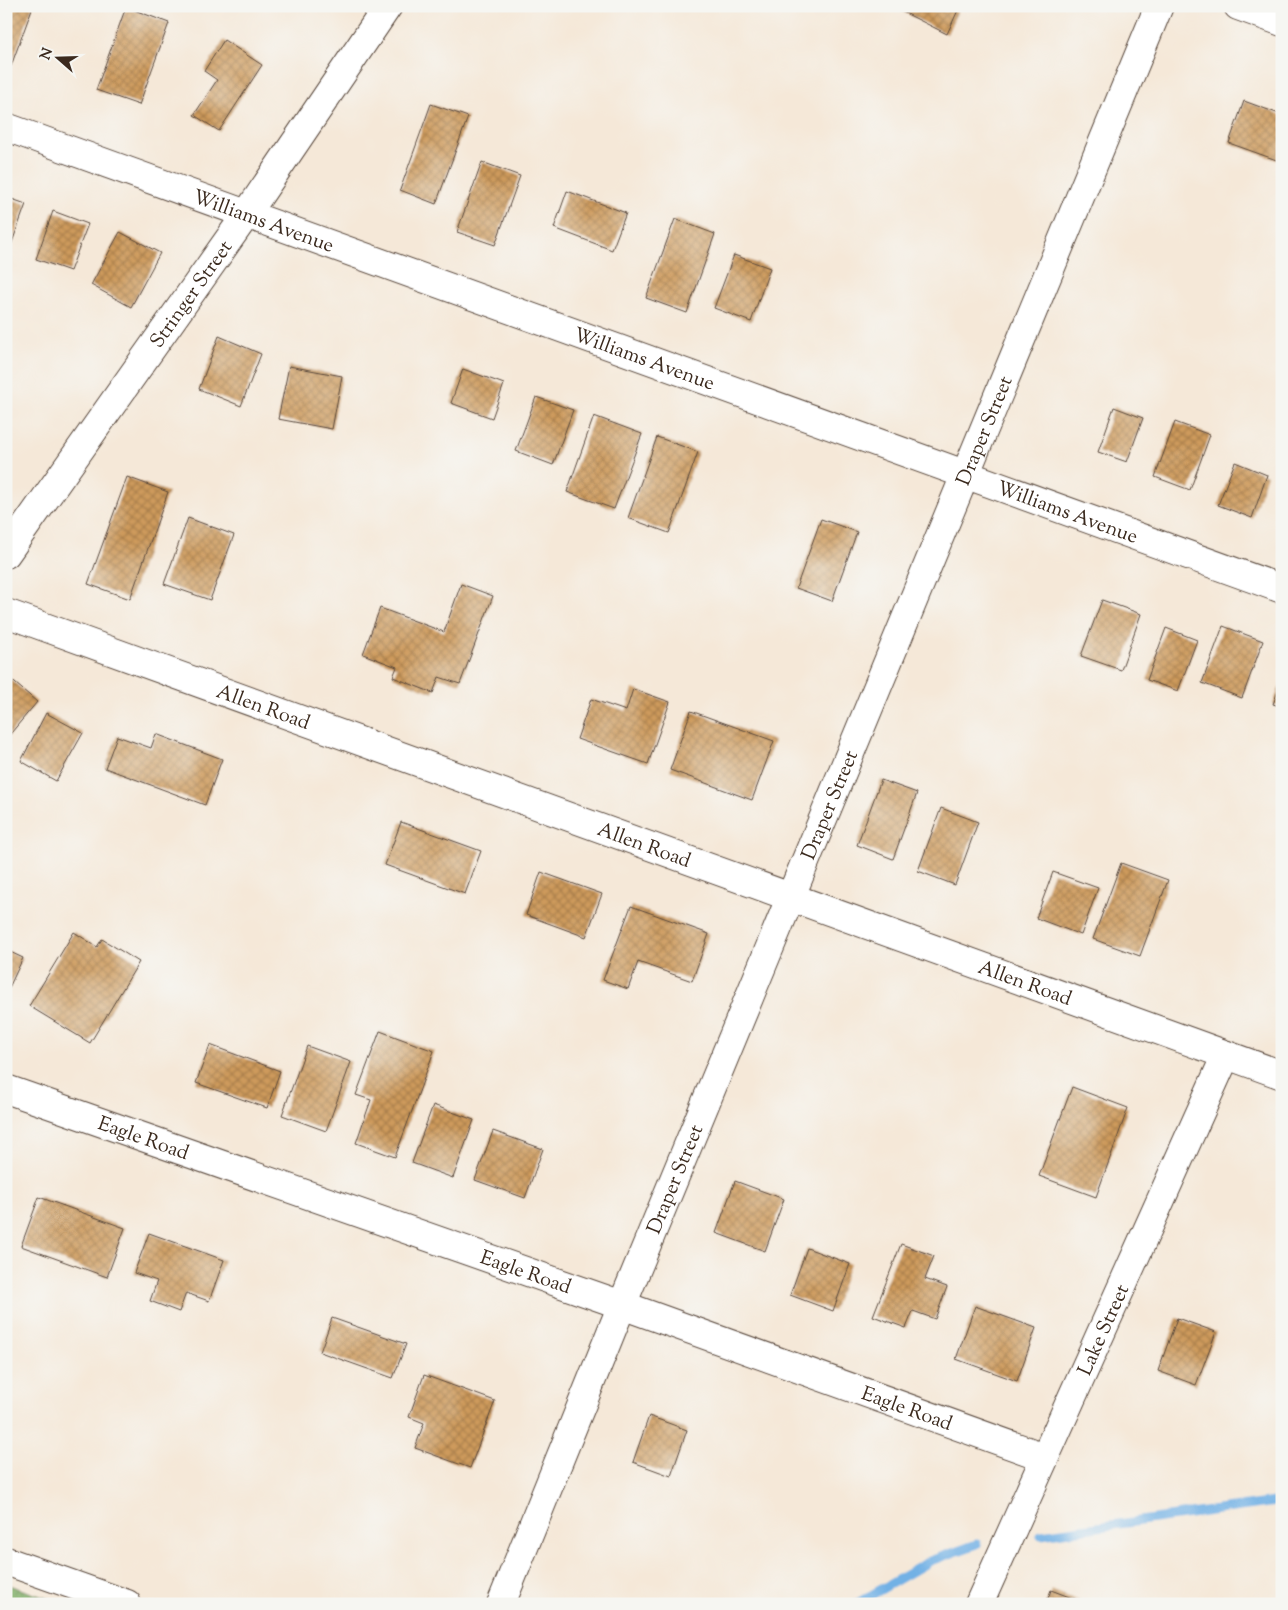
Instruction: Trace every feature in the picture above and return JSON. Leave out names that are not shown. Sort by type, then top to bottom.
[{"type":"street","name":"Stringer Street","points":[[6,554],[246,215],[388,6]]},
{"type":"street","name":"Draper Street","points":[[501,1604],[622,1305],[1158,6]]},
{"type":"street","points":[[1238,6],[1282,22]]},
{"type":"street","name":"Williams Avenue","points":[[6,127],[1282,589]]},
{"type":"street","name":"Allen Road","points":[[6,613],[1282,1075]]},
{"type":"street","name":"Lake Street","points":[[978,1604],[1226,1055]]},
{"type":"street","name":"Eagle Road","points":[[6,1089],[622,1305],[1044,1457]]},
{"type":"street","points":[[6,1561],[127,1604]]},
{"type":"green space","points":[[6,1584],[63,1604],[6,1604]]},
{"type":"building","points":[[6,6],[33,6],[11,66],[6,64]]},
{"type":"building","points":[[904,6],[960,6],[947,34],[901,11]]},
{"type":"building","points":[[126,7],[169,23],[139,105],[96,90]]},
{"type":"building","points":[[224,40],[262,65],[219,131],[194,115],[217,80],[204,71]]},
{"type":"building","points":[[1244,101],[1282,115],[1282,162],[1229,143]]},
{"type":"building","points":[[431,104],[468,117],[436,204],[400,190]]},
{"type":"building","points":[[482,162],[520,176],[495,245],[457,232]]},
{"type":"building","points":[[567,191],[626,213],[612,250],[554,228]]},
{"type":"building","points":[[6,197],[26,204],[6,259]]},
{"type":"building","points":[[53,211],[88,224],[70,271],[36,259]]},
{"type":"building","points":[[675,219],[715,234],[687,313],[646,298]]},
{"type":"building","points":[[120,232],[160,253],[131,307],[91,285]]},
{"type":"building","points":[[734,255],[770,268],[751,322],[714,308]]},
{"type":"building","points":[[219,336],[261,354],[241,406],[199,389]]},
{"type":"building","points":[[289,366],[342,376],[332,429],[278,419]]},
{"type":"building","points":[[463,369],[504,384],[492,418],[451,403]]},
{"type":"building","points":[[536,397],[573,410],[553,465],[516,451]]},
{"type":"building","points":[[1114,407],[1143,418],[1127,462],[1098,452]]},
{"type":"building","points":[[594,416],[642,434],[614,509],[567,492]]},
{"type":"building","points":[[1175,422],[1210,435],[1190,490],[1155,477]]},
{"type":"building","points":[[657,437],[698,452],[669,533],[628,518]]},
{"type":"building","points":[[1235,462],[1267,475],[1252,518],[1218,505]]},
{"type":"building","points":[[127,477],[168,492],[130,599],[88,584]]},
{"type":"building","points":[[188,518],[234,535],[210,600],[164,584]]},
{"type":"building","points":[[821,519],[857,532],[832,601],[796,588]]},
{"type":"building","points":[[461,584],[493,596],[460,684],[439,677],[433,693],[393,677],[397,667],[363,654],[380,608],[444,632]]},
{"type":"building","points":[[1102,600],[1141,614],[1121,670],[1081,656]]},
{"type":"building","points":[[1223,626],[1263,641],[1242,698],[1202,683]]},
{"type":"building","points":[[1166,628],[1197,640],[1178,691],[1147,680]]},
{"type":"building","points":[[8,677],[37,702],[6,739],[6,679]]},
{"type":"building","points":[[1282,681],[1282,707],[1273,704]]},
{"type":"building","points":[[633,689],[670,702],[648,764],[577,739],[591,699],[626,711]]},
{"type":"building","points":[[691,711],[774,741],[752,800],[670,770]]},
{"type":"building","points":[[46,713],[83,733],[56,781],[21,761]]},
{"type":"building","points":[[156,734],[222,759],[205,805],[105,768],[117,736],[151,748]]},
{"type":"building","points":[[881,780],[917,793],[893,859],[857,845]]},
{"type":"building","points":[[941,808],[978,822],[955,885],[918,871]]},
{"type":"building","points":[[401,822],[481,851],[465,894],[385,865]]},
{"type":"building","points":[[1121,863],[1168,880],[1140,956],[1093,939]]},
{"type":"building","points":[[541,872],[602,894],[586,937],[526,915]]},
{"type":"building","points":[[1053,872],[1098,888],[1081,935],[1036,918]]},
{"type":"building","points":[[631,906],[709,934],[692,981],[638,962],[628,989],[603,980]]},
{"type":"building","points":[[74,932],[97,947],[102,939],[139,962],[90,1043],[29,1006]]},
{"type":"building","points":[[6,950],[23,958],[6,994]]},
{"type":"building","points":[[380,1031],[434,1051],[395,1157],[356,1143],[371,1100],[356,1095]]},
{"type":"building","points":[[210,1045],[280,1071],[267,1108],[196,1083]]},
{"type":"building","points":[[307,1046],[351,1062],[326,1131],[282,1115]]},
{"type":"building","points":[[1072,1087],[1128,1108],[1096,1197],[1039,1176]]},
{"type":"building","points":[[433,1105],[474,1120],[453,1178],[412,1163]]},
{"type":"building","points":[[493,1131],[543,1149],[525,1198],[475,1180]]},
{"type":"building","points":[[735,1181],[784,1199],[765,1251],[716,1233]]},
{"type":"building","points":[[39,1197],[125,1228],[107,1277],[21,1246]]},
{"type":"building","points":[[149,1233],[224,1260],[209,1301],[186,1293],[179,1312],[150,1301],[157,1281],[134,1273]]},
{"type":"building","points":[[901,1244],[934,1256],[925,1279],[947,1287],[935,1319],[913,1311],[906,1328],[873,1316]]},
{"type":"building","points":[[807,1248],[850,1264],[833,1311],[790,1295]]},
{"type":"building","points":[[975,1306],[1036,1328],[1017,1381],[956,1359]]},
{"type":"building","points":[[332,1318],[406,1344],[393,1378],[320,1352]]},
{"type":"building","points":[[1177,1318],[1216,1332],[1196,1385],[1158,1371]]},
{"type":"building","points":[[424,1375],[495,1401],[470,1468],[415,1448],[424,1423],[409,1417]]},
{"type":"building","points":[[649,1416],[687,1430],[671,1476],[633,1462]]},
{"type":"building","points":[[1051,1590],[1088,1604],[1046,1604]]},
{"type":"waterway","points":[[1041,1535],[1282,1501]]},
{"type":"waterway","points":[[856,1604],[930,1561],[977,1544]]}]
